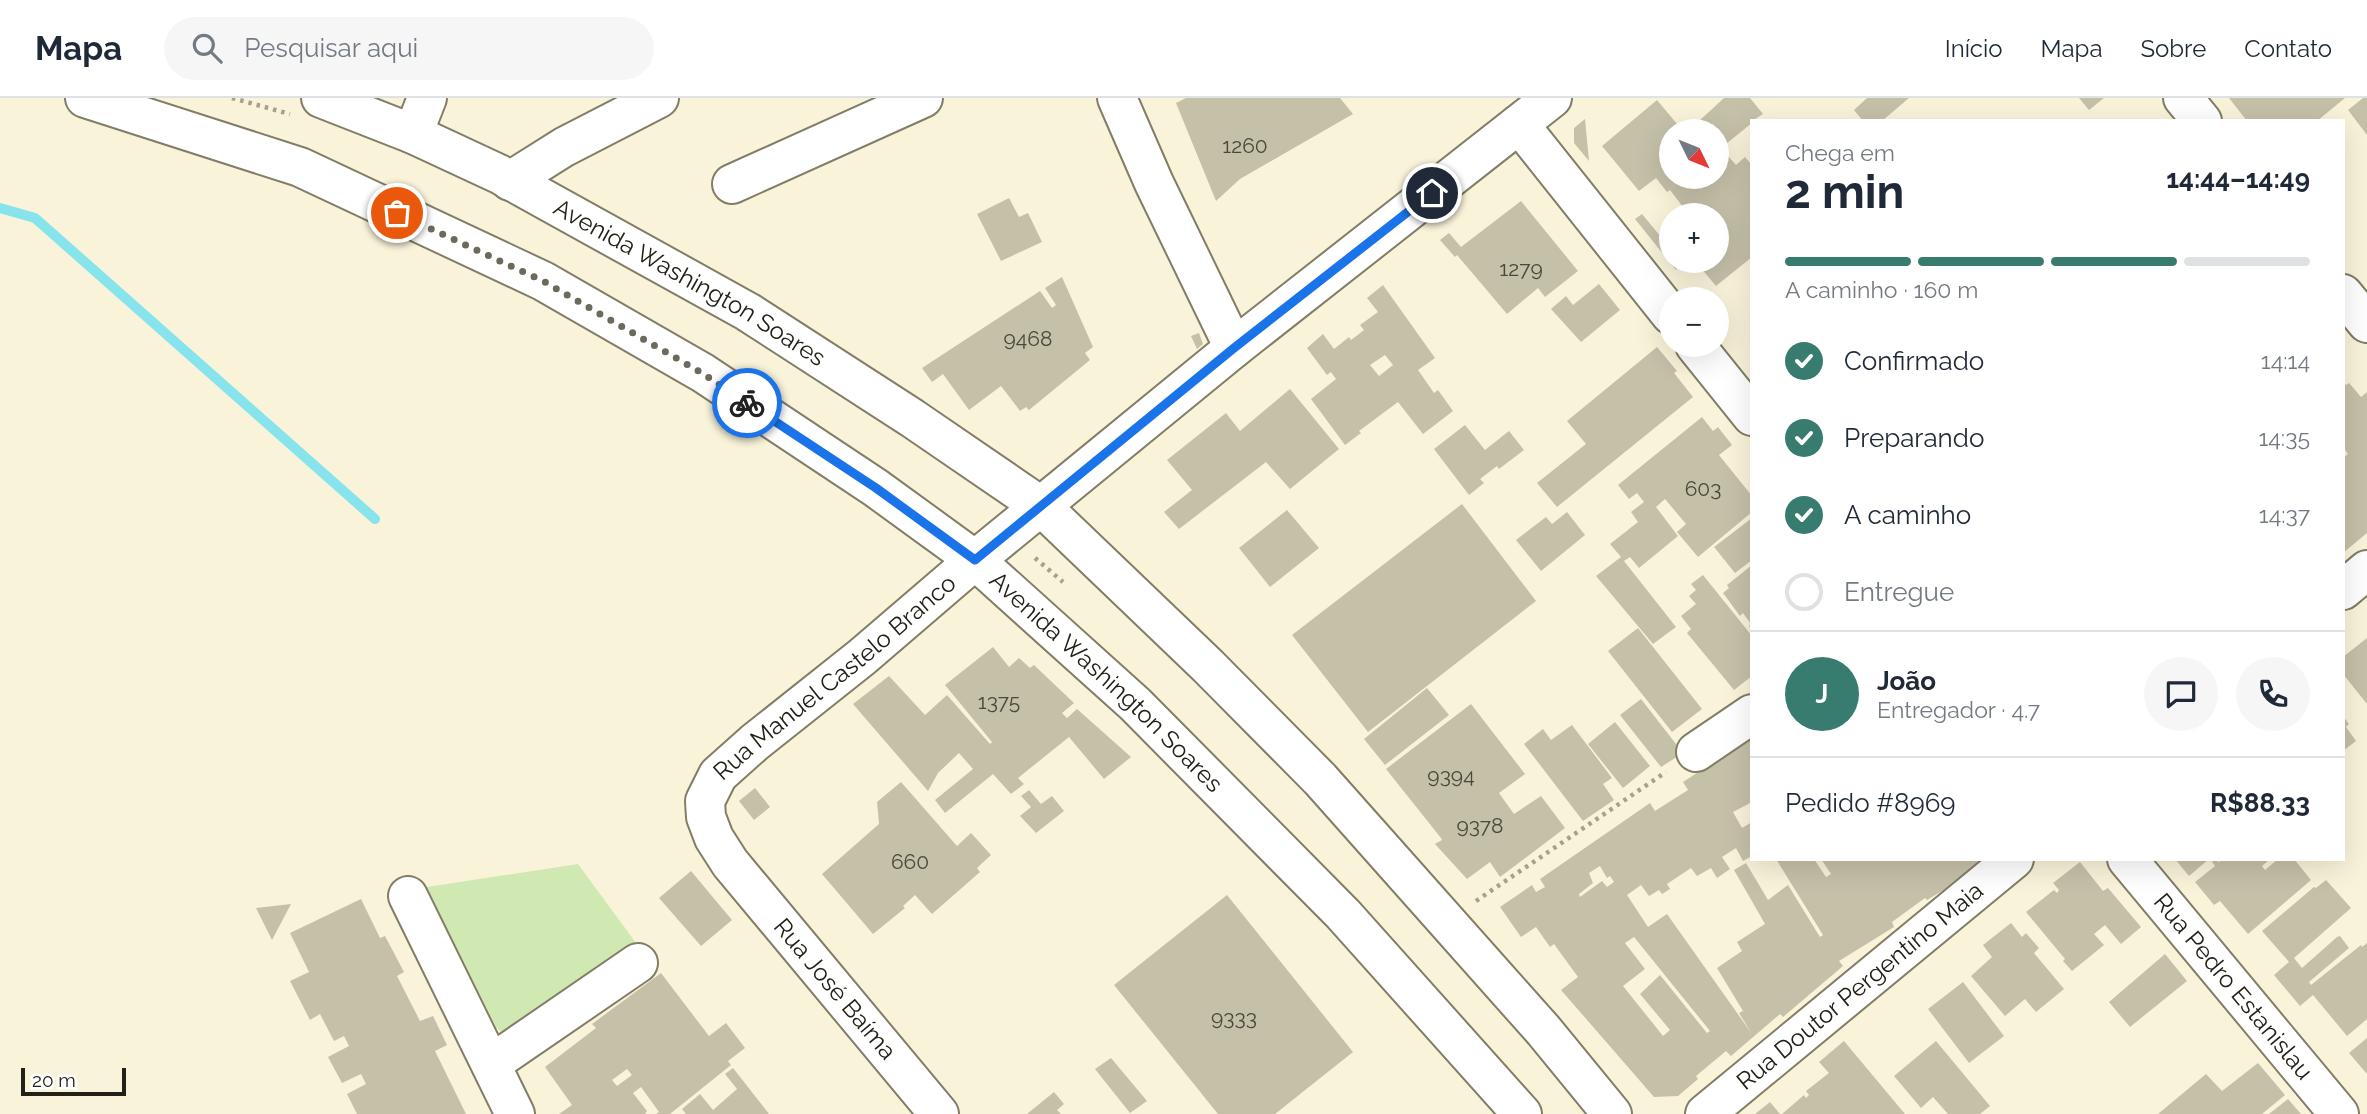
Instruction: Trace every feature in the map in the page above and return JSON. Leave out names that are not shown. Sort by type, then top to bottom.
[{"type":"main road","name":"Avenida Washington Soares","points":[[85,98],[300,167],[543,281],[714,381],[876,488],[975,560],[1135,704],[1343,914],[1522,1114]]},
{"type":"main road","name":"Avenida Washington Soares","points":[[321,98],[413,134],[510,181],[748,312],[912,418],[1042,507],[1135,594],[1320,779],[1544,1031],[1612,1114]]},
{"type":"main road","points":[[413,134],[428,98]]},
{"type":"main road","points":[[510,181],[565,147],[659,98]]},
{"type":"main road","points":[[732,184],[923,98]]},
{"type":"main road","points":[[1117,98],[1154,183],[1234,348]]},
{"type":"main road","name":"Rua Manuel Castelo Branco","points":[[730,863],[714,838],[706,817],[705,801],[718,775],[1234,348],[1552,98]]},
{"type":"main road","points":[[2183,98],[2200,119]]},
{"type":"main road","points":[[1519,124],[1659,300]]},
{"type":"main road","points":[[2345,296],[2367,323]]},
{"type":"main road","points":[[1705,357],[1750,414]]},
{"type":"main road","points":[[2345,588],[2367,570]]},
{"type":"main road","points":[[1696,752],[1750,715]]},
{"type":"main road","name":"Rua Doutor Pergentino Maia","points":[[1705,1114],[2012,861]]},
{"type":"main road","name":"Rua Pedro Estanislau","points":[[2129,861],[2339,1114]]},
{"type":"main road","name":"Rua José Baíma","points":[[730,863],[939,1114]]},
{"type":"main road","points":[[408,896],[515,1114]]},
{"type":"main road","points":[[491,1064],[638,963]]},
{"type":"path","points":[[1447,921],[1696,752]]},
{"type":"green space","points":[[578,864],[636,943],[518,1036],[502,1033],[496,1027],[427,887]]},
{"type":"building","points":[[1186,98],[1340,98],[1353,114],[1240,179],[1216,201],[1176,103]]},
{"type":"building","points":[[1724,98],[1750,98],[1763,114],[1750,119],[1750,125],[1729,142],[1729,119],[1701,119]]},
{"type":"building","points":[[1867,98],[1909,98],[1884,119],[1861,119],[1854,110]]},
{"type":"building","points":[[2079,98],[2104,98],[2089,110]]},
{"type":"building","points":[[2229,98],[2345,98],[2319,119],[2245,119]]},
{"type":"building","points":[[2363,98],[2367,98],[2367,135],[2348,110]]},
{"type":"building","points":[[1657,100],[1673,119],[1659,119],[1659,182],[1656,178],[1639,191],[1602,146]]},
{"type":"building","points":[[1585,119],[1589,161],[1574,143],[1574,128]]},
{"type":"building","points":[[1729,157],[1736,165],[1745,157],[1750,163],[1750,259],[1716,286],[1705,273],[1729,273],[1729,203],[1680,203],[1670,190],[1667,192],[1665,189],[1729,189]]},
{"type":"building","points":[[1009,198],[1019,217],[1028,213],[1042,242],[1001,261],[977,214]]},
{"type":"building","points":[[1521,201],[1578,271],[1545,297],[1538,288],[1507,314],[1457,255],[1455,257],[1440,240],[1449,233],[1461,247]]},
{"type":"building","points":[[1642,214],[1659,235],[1659,249],[1635,219]]},
{"type":"building","points":[[1062,277],[1093,347],[1085,353],[1090,360],[1029,410],[1026,407],[1020,411],[1001,386],[969,410],[943,374],[932,382],[922,368],[1040,291],[1052,308],[1056,305],[1045,288]]},
{"type":"building","points":[[1599,284],[1620,310],[1581,342],[1551,309],[1566,296],[1573,305]]},
{"type":"building","points":[[1383,285],[1435,358],[1418,370],[1434,393],[1438,390],[1453,411],[1423,434],[1398,402],[1345,445],[1311,399],[1336,379],[1331,372],[1327,375],[1307,348],[1323,334],[1334,349],[1349,337],[1351,340],[1364,330],[1360,325],[1378,312],[1367,298]],"holes":[[[1385,355],[1393,365],[1379,376],[1370,365]]]},
{"type":"building","points":[[1199,333],[1203,344],[1197,349],[1191,336]]},
{"type":"building","points":[[1657,347],[1659,357],[1665,357],[1693,397],[1557,507],[1537,483],[1586,444],[1567,421]]},
{"type":"building","points":[[2349,383],[2361,397],[2367,392],[2367,533],[2345,551],[2345,456],[2348,454],[2345,450],[2345,384]]},
{"type":"building","points":[[1290,389],[1339,449],[1290,489],[1266,462],[1179,529],[1164,512],[1192,490],[1167,460],[1226,413],[1240,431]]},
{"type":"building","points":[[1702,417],[1713,431],[1718,427],[1732,445],[1719,455],[1750,494],[1750,514],[1698,557],[1677,532],[1686,524],[1665,499],[1656,507],[1678,536],[1639,568],[1630,557],[1624,561],[1676,627],[1653,644],[1596,576],[1621,557],[1610,544],[1638,522],[1631,512],[1644,502],[1637,493],[1629,499],[1618,485]]},
{"type":"building","points":[[1465,425],[1485,450],[1509,431],[1524,450],[1499,469],[1497,466],[1480,479],[1484,483],[1469,495],[1434,449]]},
{"type":"building","points":[[1462,504],[1536,601],[1368,732],[1292,635]]},
{"type":"building","points":[[1287,510],[1319,548],[1270,587],[1239,548]]},
{"type":"building","points":[[1567,512],[1585,535],[1541,571],[1516,540],[1546,517],[1552,524]]},
{"type":"building","points":[[1750,520],[1750,562],[1735,573],[1714,547]]},
{"type":"building","points":[[1750,567],[1750,623],[1743,613],[1740,616],[1723,593],[1729,588],[1727,585]]},
{"type":"building","points":[[1703,575],[1750,634],[1750,678],[1734,690],[1687,633],[1691,629],[1681,616],[1696,604],[1689,596],[1696,590],[1691,584]]},
{"type":"building","points":[[1638,628],[1702,709],[1672,732],[1608,651]]},
{"type":"building","points":[[2367,638],[2367,704],[2345,676],[2345,655]]},
{"type":"building","points":[[993,647],[1009,667],[1019,658],[1030,668],[1034,665],[1074,703],[1062,713],[1067,718],[1077,709],[1131,757],[1104,779],[1069,737],[1018,778],[1024,784],[1011,794],[993,774],[945,813],[935,800],[973,769],[959,753],[938,773],[928,791],[853,704],[889,676],[925,715],[947,695],[990,744],[992,742],[945,685]]},
{"type":"building","points":[[1427,688],[1449,715],[1385,765],[1364,739]]},
{"type":"building","points":[[1641,699],[1683,753],[1661,767],[1620,715]]},
{"type":"building","points":[[1471,704],[1525,774],[1499,793],[1514,814],[1541,796],[1565,828],[1500,877],[1490,862],[1467,879],[1435,844],[1442,840],[1441,838],[1386,769]]},
{"type":"building","points":[[2345,719],[2349,724],[2346,727],[2356,741],[2345,749]]},
{"type":"building","points":[[1615,722],[1650,766],[1623,788],[1588,744]]},
{"type":"building","points":[[1572,725],[1612,778],[1603,784],[1614,800],[1583,821],[1524,744],[1543,729],[1551,740]]},
{"type":"building","points":[[1750,738],[1750,803],[1733,812],[1742,828],[1750,823],[1750,857],[1743,861],[1736,848],[1722,857],[1730,869],[1717,878],[1711,868],[1697,876],[1691,868],[1667,884],[1670,889],[1662,894],[1659,890],[1649,896],[1641,885],[1627,895],[1648,927],[1667,914],[1752,1034],[1739,1013],[1743,1011],[1717,968],[1742,951],[1737,942],[1765,924],[1734,870],[1746,863],[1768,900],[1788,885],[1820,937],[1823,935],[1777,861],[1815,861],[1826,877],[1831,874],[1822,861],[1980,861],[1952,885],[1927,900],[1925,898],[1892,922],[1894,927],[1839,961],[1843,966],[1783,1017],[1780,1014],[1731,1056],[1726,1051],[1696,1076],[1698,1079],[1678,1096],[1654,1097],[1561,990],[1578,977],[1554,944],[1550,947],[1536,927],[1521,937],[1500,907],[1532,885],[1536,892],[1545,887],[1540,879],[1650,803],[1655,811],[1688,790],[1683,782]],"holes":[[[1600,866],[1607,878],[1610,876],[1614,882],[1607,887],[1602,881],[1580,897],[1579,894],[1593,883],[1589,873]],[[1634,937],[1710,1031],[1707,1033],[1660,975],[1640,994],[1670,1030],[1663,1036],[1623,986],[1645,969],[1625,943]]]},
{"type":"building","points":[[901,782],[957,846],[971,833],[991,855],[977,868],[980,872],[932,914],[915,895],[903,906],[905,908],[873,934],[822,874],[879,824],[877,802]]},
{"type":"building","points":[[755,788],[770,807],[754,820],[739,801]]},
{"type":"building","points":[[1029,790],[1041,804],[1052,796],[1064,811],[1036,833],[1020,816],[1031,807],[1021,796]]},
{"type":"building","points":[[2177,861],[2207,861],[2189,876]]},
{"type":"building","points":[[2268,861],[2262,866],[2265,870],[2276,861],[2296,861],[2311,880],[2248,934],[2220,901],[2214,905],[2195,882],[2215,866],[2212,862]]},
{"type":"building","points":[[2080,862],[2103,891],[2108,888],[2141,927],[2121,944],[2105,925],[2094,934],[2104,945],[2072,971],[2026,912],[2054,890],[2057,893],[2059,890],[2053,883]]},
{"type":"building","points":[[691,871],[732,920],[701,946],[659,898]]},
{"type":"building","points":[[2326,880],[2351,908],[2294,958],[2302,968],[2340,936],[2349,948],[2309,982],[2311,985],[2367,943],[2367,1019],[2347,1036],[2313,995],[2300,1006],[2274,975],[2289,962],[2262,931]]},
{"type":"building","points":[[1227,895],[1353,1052],[1275,1114],[1218,1114],[1114,985]]},
{"type":"building","points":[[361,899],[380,938],[385,936],[404,972],[397,976],[420,1021],[433,1016],[447,1045],[435,1051],[466,1114],[357,1114],[347,1094],[366,1084],[361,1074],[342,1083],[328,1057],[349,1046],[344,1036],[334,1041],[320,1014],[310,1020],[290,981],[309,972],[290,933]]},
{"type":"building","points":[[291,904],[272,940],[256,908]]},
{"type":"building","points":[[2011,923],[2022,937],[2026,933],[2039,948],[2034,953],[2064,989],[2036,1012],[2025,999],[2005,1016],[1971,976],[1992,957],[1983,945]]},
{"type":"building","points":[[2165,954],[2187,981],[2130,1027],[2109,1002]]},
{"type":"building","points":[[661,973],[709,1036],[726,1023],[745,1048],[728,1061],[731,1065],[670,1114],[656,1114],[659,1112],[641,1087],[633,1093],[647,1111],[645,1114],[559,1114],[572,1105],[545,1067],[596,1028],[592,1024]],"holes":[[[627,1069],[632,1075],[617,1086],[612,1080]]]},
{"type":"building","points":[[1963,982],[2004,1036],[1969,1063],[1928,1009]]},
{"type":"building","points":[[2367,1038],[2367,1074],[2349,1053]]},
{"type":"building","points":[[1844,1041],[1905,1114],[1782,1114],[1804,1095],[1806,1098],[1809,1095],[1806,1091],[1829,1073],[1819,1062]]},
{"type":"building","points":[[1936,1041],[1990,1106],[1980,1114],[1948,1114],[1933,1097],[1921,1108],[1894,1076]]},
{"type":"building","points":[[1111,1058],[1147,1101],[1130,1113],[1095,1069]]},
{"type":"building","points":[[2258,1063],[2285,1095],[2262,1114],[2158,1114],[2206,1074],[2222,1091]]},
{"type":"building","points":[[733,1068],[769,1114],[686,1114],[682,1109],[700,1094],[713,1110],[737,1089],[725,1074]]},
{"type":"building","points":[[1054,1092],[1064,1104],[1057,1110],[1061,1114],[1027,1114]]},
{"type":"building","points":[[2288,1099],[2301,1114],[2269,1114]]},
{"type":"building","points":[[1770,1102],[1780,1114],[1755,1114]]},
{"type":"waterway","points":[[0,208],[35,218],[375,519]]},
{"type":"way so far","points":[[397,213],[543,281],[702,373],[747,403]]},
{"type":"route","points":[[747,403],[876,488],[975,560],[1234,348],[1432,193]]}]
